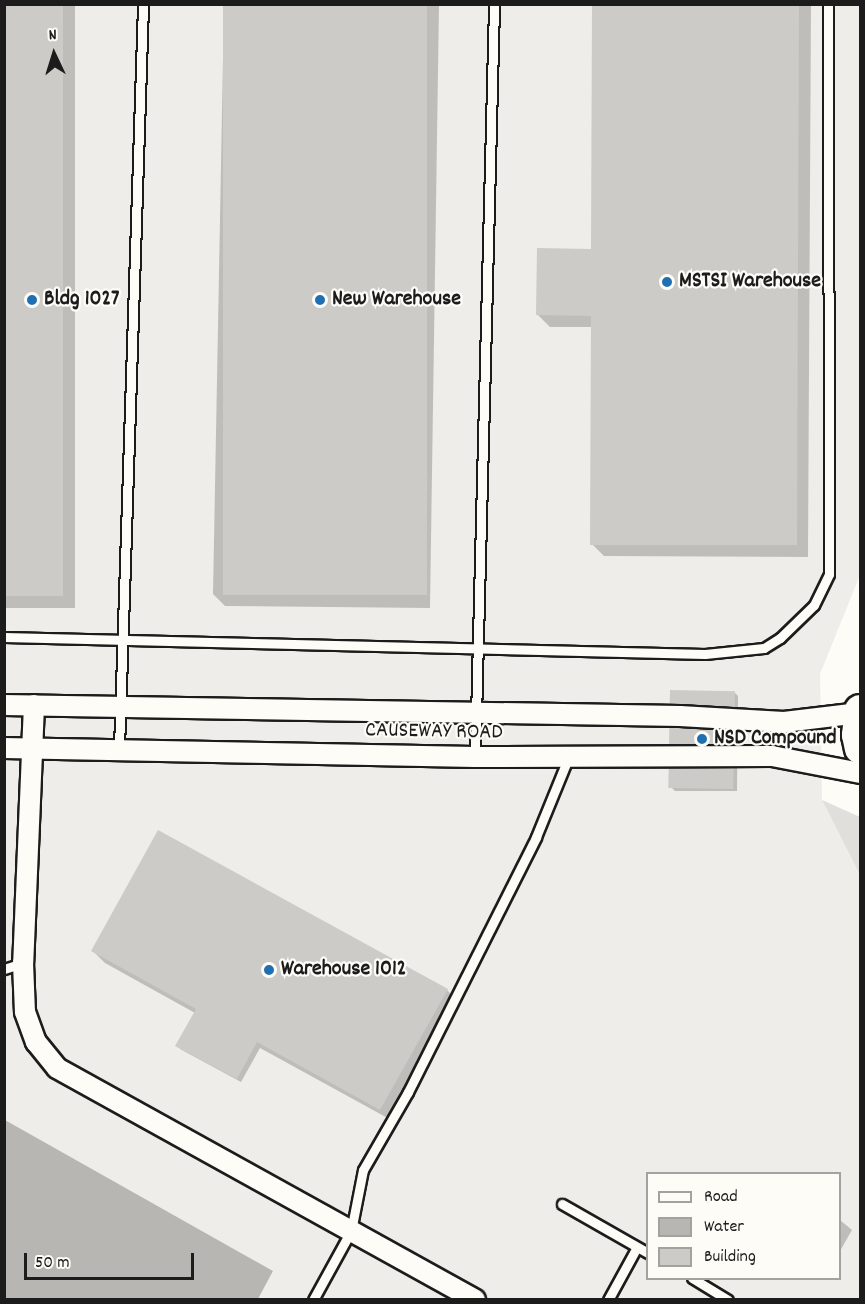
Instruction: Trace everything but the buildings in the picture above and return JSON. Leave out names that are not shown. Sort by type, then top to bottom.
[{"type":"main road","points":[[860,711],[861,749]]},
{"type":"street","name":"CAUSEWAY ROAD","points":[[4,705],[680,717],[784,722],[860,711]]},
{"type":"street","points":[[34,705],[33,748],[14,966],[25,1012],[36,1042],[57,1068],[475,1299]]},
{"type":"street","name":"CAUSEWAY ROAD","points":[[4,748],[119,748],[475,757],[772,756],[861,773]]},
{"type":"lane","points":[[119,748],[125,639],[143,4]]},
{"type":"lane","points":[[475,757],[494,4]]},
{"type":"lane","points":[[4,637],[740,653],[764,648],[780,638],[820,596],[829,574],[828,4]]},
{"type":"lane","points":[[313,1299],[351,1231],[363,1170],[408,1092],[536,837],[569,756]]},
{"type":"lane","points":[[562,1204],[646,1252]]},
{"type":"lane","points":[[608,1299],[637,1247]]},
{"type":"lane","points":[[695,1280],[728,1299]]},
{"type":"shaded area","name":"NSD Compound","points":[[5,5],[860,5],[860,575],[820,674],[822,800],[860,875],[860,1299],[258,1299],[273,1271],[5,1120]]},
{"type":"shaded area","points":[[822,800],[860,817],[860,875]]},
{"type":"water","points":[[5,1120],[273,1271],[258,1299],[5,1299]]},
{"type":"place","name":"MSTSI Warehouse","points":[[667,282]]},
{"type":"place","name":"Bldg 1027","points":[[32,300]]},
{"type":"place","name":"New Warehouse","points":[[320,300]]},
{"type":"place","name":"NSD Compound","points":[[702,739]]},
{"type":"place","name":"Warehouse 1012","points":[[269,970]]}]
